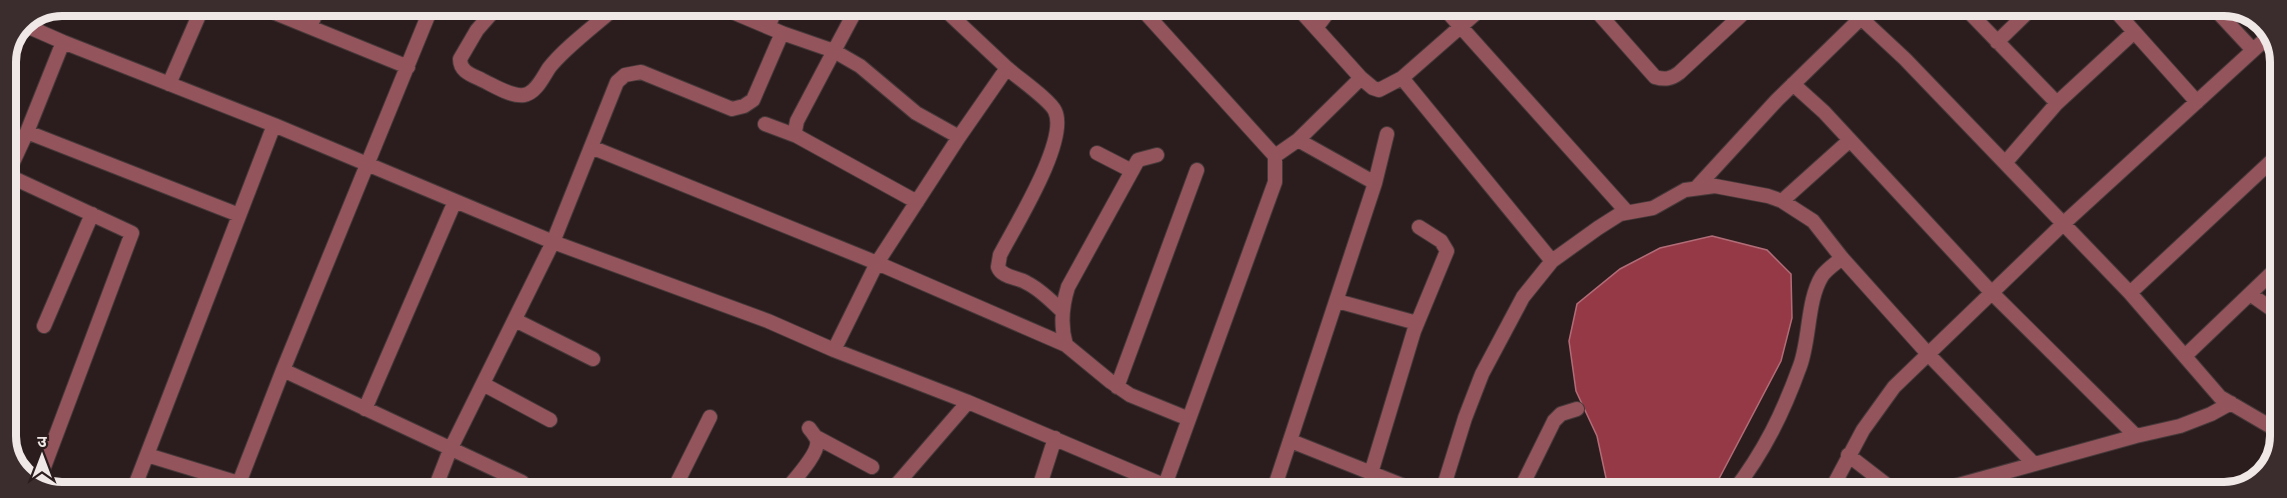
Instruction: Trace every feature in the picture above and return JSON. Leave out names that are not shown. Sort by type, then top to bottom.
[{"type":"street","points":[[169,84],[199,16]]},
{"type":"street","points":[[283,16],[408,67]]},
{"type":"street","points":[[310,27],[315,16]]},
{"type":"street","points":[[246,482],[282,370],[428,16]]},
{"type":"street","points":[[489,16],[477,30],[460,60],[460,65],[471,75],[513,94],[523,96],[530,93],[552,64],[606,16]]},
{"type":"street","points":[[742,16],[834,51],[860,66],[916,113],[959,137]]},
{"type":"street","points":[[768,27],[773,16]]},
{"type":"street","points":[[797,136],[795,131],[797,121],[853,16]]},
{"type":"street","points":[[952,16],[1053,108],[1059,124],[1051,154],[1000,255],[998,267],[1003,274],[1027,282],[1062,310]]},
{"type":"street","points":[[1149,16],[1275,156],[1275,182],[1166,482]]},
{"type":"street","points":[[1305,16],[1361,78],[1379,90],[1402,78],[1473,16]]},
{"type":"street","points":[[1316,28],[1325,16]]},
{"type":"street","points":[[1452,16],[1628,212]]},
{"type":"street","points":[[1601,16],[1655,77],[1662,79],[1671,79],[1679,74],[1731,16]]},
{"type":"street","points":[[1697,187],[1854,16]]},
{"type":"street","points":[[1860,16],[1905,59],[2130,293],[2220,397],[2270,426]]},
{"type":"street","points":[[1972,16],[2057,103]]},
{"type":"street","points":[[1997,42],[2024,16]]},
{"type":"street","points":[[2120,16],[2197,102]]},
{"type":"street","points":[[2221,16],[2253,50]]},
{"type":"street","points":[[32,28],[274,125],[553,242],[768,321],[1158,482]]},
{"type":"street","points":[[2004,163],[2057,103],[2134,32]]},
{"type":"street","points":[[438,482],[450,450],[553,242],[617,82],[625,75],[641,72],[732,109],[744,106],[753,100],[782,33]]},
{"type":"street","points":[[1835,482],[1863,430],[1894,387],[2063,224],[2264,40]]},
{"type":"street","points":[[16,155],[63,42]]},
{"type":"street","points":[[834,350],[877,263],[1007,68]]},
{"type":"street","points":[[1275,156],[1298,140],[1361,78]]},
{"type":"street","points":[[1402,78],[1552,261]]},
{"type":"street","points":[[1793,84],[1824,112],[1991,292],[2136,436]]},
{"type":"street","points":[[765,124],[797,136],[916,202]]},
{"type":"street","points":[[136,482],[274,125]]},
{"type":"street","points":[[27,132],[239,215]]},
{"type":"street","points":[[1277,482],[1375,183],[1387,134]]},
{"type":"street","points":[[1298,140],[1375,183]]},
{"type":"street","points":[[1782,201],[1850,140]]},
{"type":"street","points":[[591,147],[877,263],[1066,345],[1117,387],[1147,403],[1189,419]]},
{"type":"street","points":[[1097,153],[1132,171]]},
{"type":"street","points":[[1066,345],[1063,335],[1062,310],[1068,287],[1138,160],[1157,155]]},
{"type":"street","points":[[2130,293],[2270,162]]},
{"type":"street","points":[[1117,387],[1197,170]]},
{"type":"street","points":[[16,181],[132,233],[41,475]]},
{"type":"street","points":[[1445,482],[1465,418],[1482,374],[1523,297],[1552,261],[1598,228],[1628,212],[1653,207],[1685,190],[1715,186],[1768,195],[1782,201],[1813,221],[1842,258],[1929,355],[2034,464]]},
{"type":"street","points":[[365,410],[455,201]]},
{"type":"street","points":[[44,326],[92,214]]},
{"type":"street","points":[[1371,473],[1417,323],[1447,251],[1441,241],[1419,227]]},
{"type":"street","points":[[1741,482],[1780,417],[1801,363],[1815,289],[1827,270],[1842,258]]},
{"type":"street","points":[[2185,356],[2270,275]]},
{"type":"street","points":[[2250,294],[2270,308]]},
{"type":"street","points":[[1337,301],[1417,323]]},
{"type":"street","points":[[515,320],[593,359]]},
{"type":"street","points":[[282,370],[522,482]]},
{"type":"street","points":[[483,384],[550,420]]},
{"type":"street","points":[[899,482],[968,402]]},
{"type":"street","points":[[1969,482],[2180,426],[2211,414],[2231,403]]},
{"type":"street","points":[[1524,482],[1554,421],[1561,414],[1576,409]]},
{"type":"street","points":[[678,482],[710,417]]},
{"type":"street","points":[[792,482],[817,447],[812,432],[872,467]]},
{"type":"street","points":[[1041,482],[1055,438]]},
{"type":"street","points":[[1291,441],[1394,482]]},
{"type":"street","points":[[147,455],[229,482]]},
{"type":"street","points":[[1848,455],[1883,482]]},
{"type":"shaded area","points":[[1712,236],[1767,250],[1791,274],[1792,318],[1781,361],[1717,482],[1607,482],[1597,436],[1576,391],[1569,341],[1577,304],[1620,269],[1660,248]]}]
